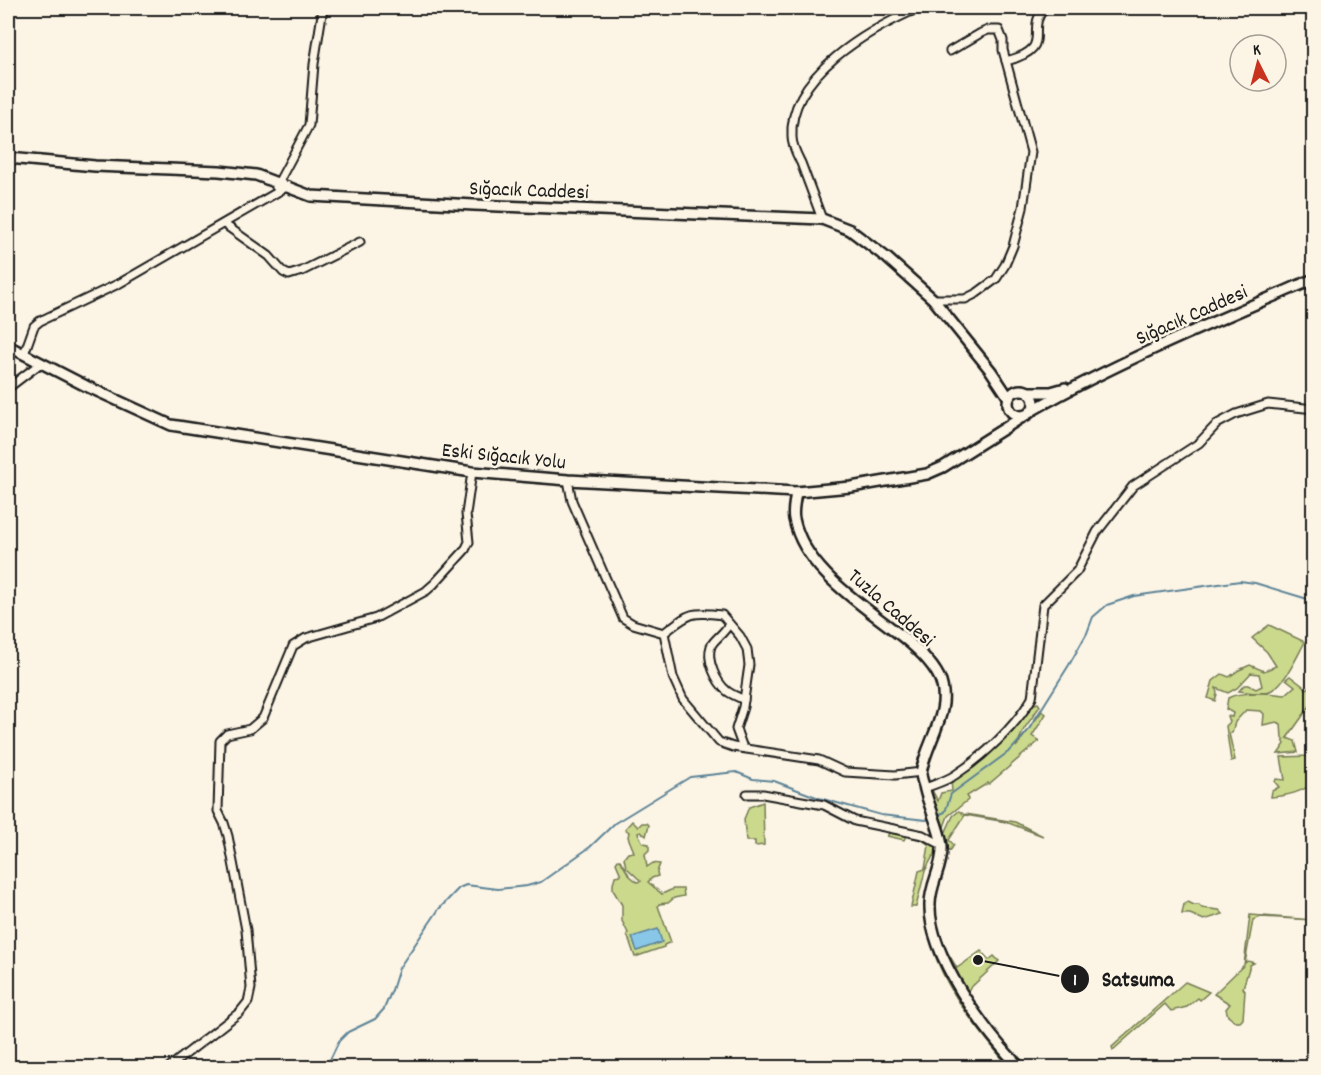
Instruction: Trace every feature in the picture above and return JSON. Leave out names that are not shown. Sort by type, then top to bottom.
[{"type":"main road","name":"Sığacık Caddesi","points":[[8,158],[95,166],[219,171],[256,175],[311,196],[822,219],[850,230],[887,258],[933,299],[991,371]]},
{"type":"main road","name":"Sığacık Caddesi","points":[[1084,382],[1314,279]]},
{"type":"main road","name":"Eski Sığacık Yolu","points":[[8,346],[86,387],[171,425],[472,472],[568,480],[795,492],[851,487],[927,474],[943,467],[1027,413],[1084,382]]},
{"type":"main road","points":[[991,371],[1010,387],[1023,391],[1051,392],[1084,382]]},
{"type":"main road","points":[[991,371],[1009,402],[1012,413],[1027,413],[1034,403],[1023,391]]},
{"type":"main road","points":[[1002,428],[1009,402],[1023,391]]},
{"type":"main road","name":"Tuzla Caddesi","points":[[795,492],[793,517],[800,541],[815,564],[868,610],[911,643],[938,676],[943,689],[944,707],[921,772]]},
{"type":"main road","points":[[921,772],[942,845],[930,903],[936,939],[949,970],[983,1025],[1003,1051],[1021,1068]]},
{"type":"street","points":[[24,354],[34,326],[40,321],[120,283],[224,224],[284,184],[309,125],[314,64],[323,8]]},
{"type":"street","points":[[822,219],[792,141],[792,124],[801,99],[818,74],[860,39],[919,8]]},
{"type":"street","points":[[1006,61],[1022,55],[1035,46],[1037,21],[1045,8]]},
{"type":"street","points":[[933,299],[965,299],[977,294],[996,279],[1013,246],[1023,208],[1031,152],[1006,61],[1002,33],[999,30],[988,30],[950,51]]},
{"type":"street","points":[[224,224],[269,256],[283,272],[289,275],[302,271],[360,242]]},
{"type":"street","points":[[8,388],[41,363]]},
{"type":"street","points":[[926,794],[954,776],[1003,736],[1024,711],[1032,698],[1043,605],[1077,571],[1085,560],[1097,532],[1133,486],[1199,443],[1225,419],[1236,414],[1268,404],[1314,409]]},
{"type":"street","points":[[168,1068],[240,1012],[250,995],[246,930],[228,836],[218,811],[220,741],[227,734],[250,729],[263,718],[293,646],[306,638],[376,618],[426,591],[434,584],[465,550],[469,542],[466,514],[472,472]]},
{"type":"street","points":[[568,480],[572,501],[623,618],[633,624],[664,633]]},
{"type":"street","points":[[664,633],[688,615],[696,612],[722,615],[747,649],[750,665],[736,729],[743,748]]},
{"type":"street","points":[[729,624],[724,634],[712,644],[710,653],[714,673],[720,684],[727,691],[744,700]]},
{"type":"street","points":[[664,633],[673,677],[683,699],[719,742],[819,760],[845,772],[895,775],[921,772]]},
{"type":"street","points":[[747,794],[762,794],[824,805],[855,821],[923,835],[942,845]]},
{"type":"green space","points":[[1269,625],[1305,642],[1282,681],[1268,692],[1239,691],[1244,685],[1256,689],[1262,686],[1259,674],[1251,673],[1237,688],[1228,693],[1216,688],[1215,701],[1208,698],[1213,681],[1222,674],[1229,677],[1250,665],[1264,671],[1276,666],[1267,652],[1252,638]]},
{"type":"green space","points":[[1290,676],[1307,689],[1311,685],[1313,688],[1313,704],[1287,738],[1295,741],[1298,752],[1278,754],[1285,744],[1281,724],[1277,722],[1263,725],[1264,714],[1261,711],[1246,710],[1235,722],[1232,733],[1229,733],[1235,760],[1231,761],[1226,726],[1230,722],[1228,716],[1232,717],[1233,713],[1226,709],[1228,698],[1248,693],[1285,695],[1295,686],[1286,679]]},
{"type":"green space","points":[[1038,703],[1040,706],[1024,729],[1016,747],[1042,711],[1046,714],[1032,736],[1039,741],[989,784],[967,796],[968,800],[948,816],[941,835],[928,798],[932,790],[938,801],[941,793],[952,791],[951,780],[1001,742],[1034,704]]},
{"type":"green space","points":[[1313,753],[1313,783],[1294,793],[1271,797],[1272,791],[1279,787],[1275,782],[1276,779],[1285,780],[1281,757],[1311,756]]},
{"type":"green space","points":[[763,802],[764,845],[755,846],[755,841],[746,841],[744,819],[749,807]]},
{"type":"green space","points":[[959,811],[965,815],[949,840],[954,845],[950,851],[942,840],[953,816]]},
{"type":"green space","points":[[965,815],[1015,822],[1043,836],[1006,822]]},
{"type":"green space","points":[[632,821],[638,827],[642,823],[649,825],[646,836],[641,832],[638,833],[643,843],[649,844],[649,850],[645,854],[647,867],[653,863],[660,864],[658,876],[648,882],[662,894],[673,889],[683,889],[684,896],[658,906],[671,942],[664,947],[635,957],[622,921],[622,905],[613,890],[615,876],[621,875],[616,863],[618,860],[629,875],[637,882],[641,881],[626,867],[624,858],[628,853],[634,852],[628,837],[629,832],[625,829]]},
{"type":"green space","points":[[892,830],[921,837],[939,850],[939,858],[933,856],[925,871],[916,907],[911,907],[919,871],[925,869],[929,845],[922,840],[906,836],[904,840],[887,836]]},
{"type":"green space","points":[[1188,902],[1202,908],[1219,910],[1223,914],[1204,920],[1190,914],[1182,914],[1184,904]]},
{"type":"green space","points":[[1250,915],[1313,920],[1261,917],[1253,920],[1245,963],[1248,961],[1254,963],[1250,965],[1243,988],[1245,991],[1243,1019],[1236,1022],[1228,1016],[1226,1009],[1230,1004],[1214,994],[1244,965]]},
{"type":"green space","points":[[930,929],[964,1003],[987,1038],[1014,1067],[1008,1066],[959,1002],[940,968],[928,930]]},
{"type":"green space","points":[[946,950],[957,968],[981,951],[989,960],[994,956],[999,961],[966,992],[943,952]]},
{"type":"green space","points":[[1185,982],[1209,992],[1187,1007],[1171,1011],[1165,1004],[1113,1050],[1112,1047]]},
{"type":"water","points":[[658,929],[662,942],[637,951],[632,937]]},
{"type":"waterway","points":[[938,815],[945,812],[951,794],[1011,750],[1027,732],[1069,665],[1093,617],[1107,605],[1134,596],[1240,581],[1255,583],[1314,601]]},
{"type":"waterway","points":[[326,1068],[339,1041],[348,1032],[375,1019],[384,1009],[399,968],[439,909],[459,888],[466,885],[498,889],[541,882],[590,847],[615,823],[690,777],[736,772],[753,779],[774,781],[819,798],[881,815],[926,820],[932,817]]},
{"type":"place","name":"Satsuma","points":[[978,960]]}]
